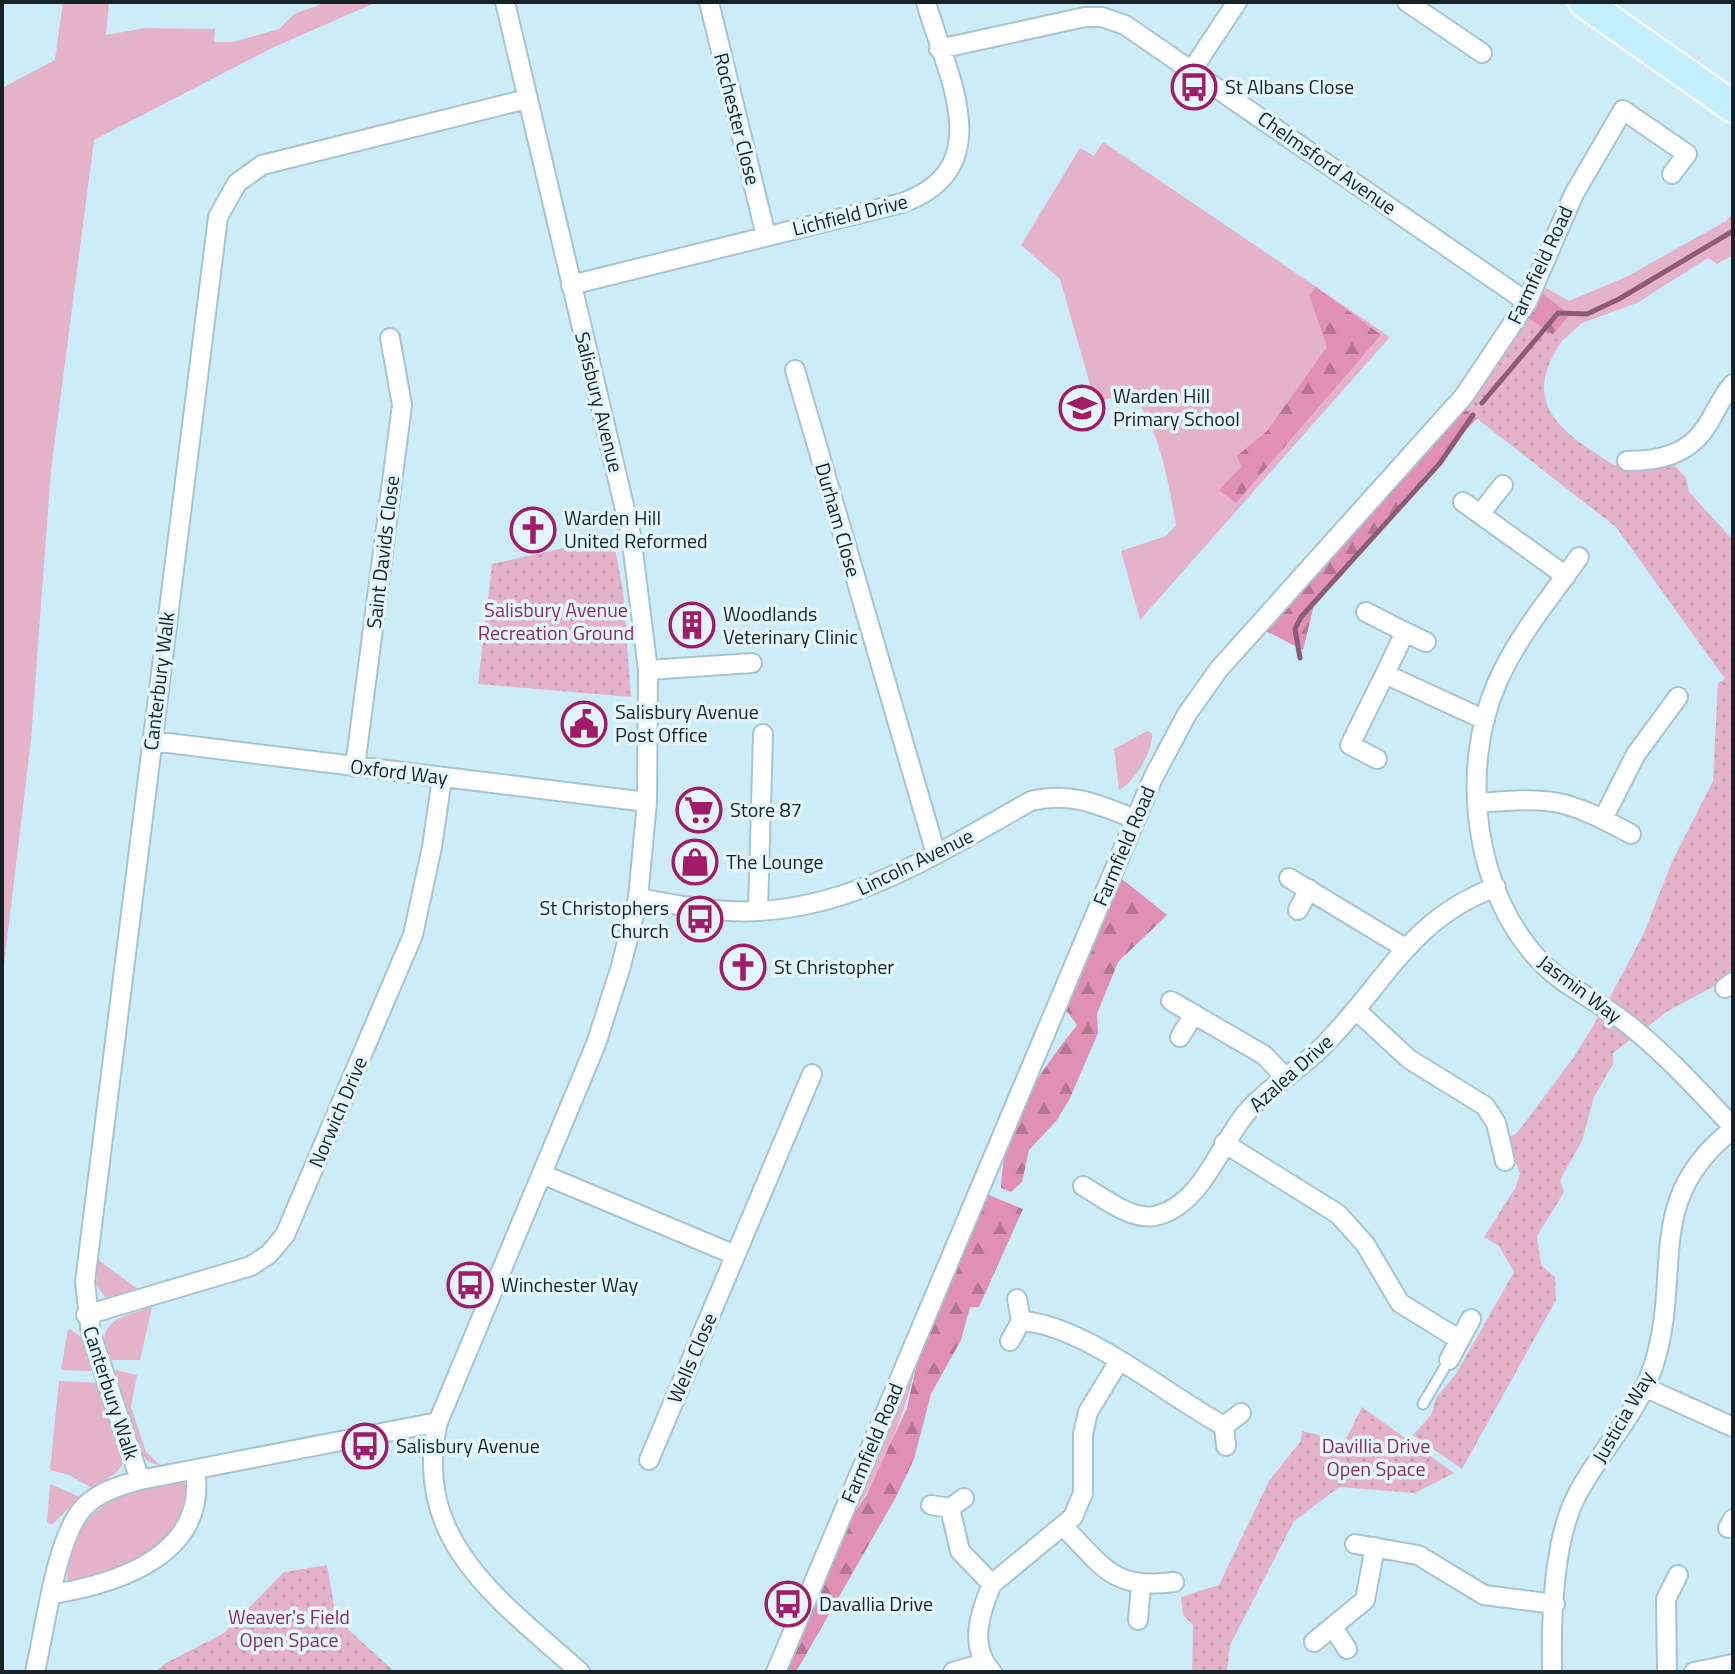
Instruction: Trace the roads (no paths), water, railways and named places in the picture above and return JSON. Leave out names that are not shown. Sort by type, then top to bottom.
[{"type":"main road","points":[[1584,2],[1733,107]]},
{"type":"street","name":"Salisbury Avenue","points":[[505,2],[631,535],[648,670],[647,802],[638,898],[621,966],[596,1044],[438,1422],[432,1475],[438,1509],[451,1541],[477,1575],[580,1672]]},
{"type":"street","name":"Rochester Close","points":[[709,2],[766,236]]},
{"type":"street","name":"Lichfield Drive","points":[[571,285],[902,203],[939,184],[956,155],[961,128],[926,2]]},
{"type":"street","points":[[1192,70],[1237,2]]},
{"type":"street","points":[[1407,2],[1482,53]]},
{"type":"street","name":"Chelmsford Avenue","points":[[939,49],[1085,17],[1101,10],[1527,302]]},
{"type":"street","name":"Canterbury Walk","points":[[140,1480],[86,1315],[85,1282],[215,232],[229,193],[247,174],[277,159],[527,99]]},
{"type":"street","name":"Farmfield Road","points":[[776,1672],[1135,819],[1173,737],[1219,669],[1464,396],[1527,302],[1574,194],[1623,110],[1687,154],[1672,174]]},
{"type":"street","name":"Saint Davids Close","points":[[355,767],[402,405],[390,338]]},
{"type":"street","name":"Durham Close","points":[[795,370],[936,854]]},
{"type":"street","points":[[1627,461],[1667,457],[1689,445],[1706,427],[1719,400],[1733,384]]},
{"type":"street","points":[[1480,514],[1503,485]]},
{"type":"street","points":[[1463,502],[1566,576]]},
{"type":"street","name":"Jasmin Way","points":[[1579,557],[1518,642],[1496,686],[1485,720],[1478,766],[1477,803],[1484,846],[1496,887],[1524,942],[1544,965],[1653,1046],[1733,1128]]},
{"type":"street","points":[[1366,612],[1426,642]]},
{"type":"street","points":[[1377,759],[1350,745],[1405,632]]},
{"type":"street","points":[[648,670],[752,663]]},
{"type":"street","points":[[1385,674],[1485,720]]},
{"type":"street","points":[[1603,819],[1624,774],[1660,736],[1678,697]]},
{"type":"street","points":[[758,911],[763,734]]},
{"type":"street","name":"Oxford Way","points":[[152,741],[647,802]]},
{"type":"street","name":"Norwich Drive","points":[[86,1315],[251,1266],[269,1254],[285,1235],[413,935],[432,847],[442,778]]},
{"type":"street","name":"Lincoln Avenue","points":[[638,898],[700,909],[758,911],[847,895],[877,885],[1031,801],[1045,797],[1085,800],[1135,819]]},
{"type":"street","points":[[1477,803],[1545,798],[1568,803],[1631,834]]},
{"type":"street","points":[[1289,878],[1405,948]]},
{"type":"street","name":"Azalea Drive","points":[[1083,1186],[1128,1212],[1156,1215],[1173,1208],[1193,1192],[1248,1111],[1357,1011],[1405,948],[1450,907],[1496,887]]},
{"type":"street","points":[[1298,910],[1309,889]]},
{"type":"street","points":[[1171,1001],[1264,1055],[1286,1078]]},
{"type":"street","points":[[1357,1011],[1409,1059],[1485,1106],[1496,1123],[1505,1161]]},
{"type":"street","points":[[1180,1037],[1194,1014]]},
{"type":"street","name":"Wells Close","points":[[649,1460],[812,1074]]},
{"type":"street","name":"Justicia Way","points":[[1552,1672],[1555,1604],[1566,1524],[1573,1502],[1644,1387],[1663,1326],[1670,1224],[1678,1196],[1703,1156],[1733,1128]]},
{"type":"street","points":[[1224,1143],[1338,1214],[1365,1244],[1400,1303],[1460,1340]]},
{"type":"street","points":[[542,1174],[735,1255]]},
{"type":"street","points":[[1010,1341],[1021,1321],[1017,1299]]},
{"type":"street","points":[[1449,1360],[1471,1319]]},
{"type":"street","points":[[1021,1321],[1050,1327],[1119,1361],[1224,1426]]},
{"type":"street","points":[[953,1672],[988,1667],[977,1638],[992,1584],[1065,1528],[1083,1493],[1083,1434],[1088,1412],[1119,1361]]},
{"type":"street","points":[[1644,1387],[1733,1427]]},
{"type":"street","points":[[1224,1426],[1241,1413]]},
{"type":"street","points":[[35,1672],[65,1538],[76,1517],[103,1493],[140,1480],[438,1422]]},
{"type":"street","points":[[1224,1426],[1226,1446]]},
{"type":"street","points":[[53,1594],[81,1589],[142,1567],[171,1547],[196,1502],[195,1470]]},
{"type":"street","points":[[931,1505],[957,1503],[960,1551],[992,1584]]},
{"type":"street","points":[[1065,1528],[1116,1577],[1141,1586],[1174,1582]]},
{"type":"street","points":[[1355,1544],[1418,1555],[1484,1595],[1555,1604]]},
{"type":"street","points":[[1314,1642],[1365,1600],[1375,1547]]},
{"type":"street","points":[[1667,1672],[1666,1599],[1678,1575]]},
{"type":"street","points":[[1138,1620],[1141,1586]]},
{"type":"street","points":[[1647,1598],[1666,1599]]},
{"type":"street","points":[[1333,1627],[1347,1649]]},
{"type":"street","points":[[1694,1672],[1733,1664]]},
{"type":"lane","points":[[1423,1404],[1449,1360]]},
{"type":"waterway","points":[[1482,403],[1558,313],[1587,314],[1619,299],[1733,231]]},
{"type":"waterway","points":[[1300,658],[1295,629],[1301,617],[1440,463],[1473,415]]},
{"type":"place","name":"St Albans Close","points":[[1194,87]]},
{"type":"place","name":"Warden Hill Primary School","points":[[1082,408]]},
{"type":"place","name":"Warden Hill United Reformed","points":[[533,530]]},
{"type":"place","name":"Woodlands Veterinary Clinic","points":[[692,625]]},
{"type":"place","name":"Salisbury Avenue Post Office","points":[[584,724]]},
{"type":"place","name":"Store 87","points":[[699,810]]},
{"type":"place","name":"The Lounge","points":[[695,862]]},
{"type":"place","name":"St Christophers Church","points":[[700,919]]},
{"type":"place","name":"St Christopher","points":[[743,967]]},
{"type":"place","name":"Winchester Way","points":[[470,1285]]},
{"type":"place","name":"Salisbury Avenue","points":[[365,1446]]},
{"type":"place","name":"Davallia Drive","points":[[788,1604]]},
{"type":"park label","name":"Salisbury Avenue Recreation Ground","points":[[556,622]]},
{"type":"park label","name":"Davillia Drive Open Space","points":[[1376,1458]]},
{"type":"park label","name":"Weaver's Field Open Space","points":[[289,1628]]}]
